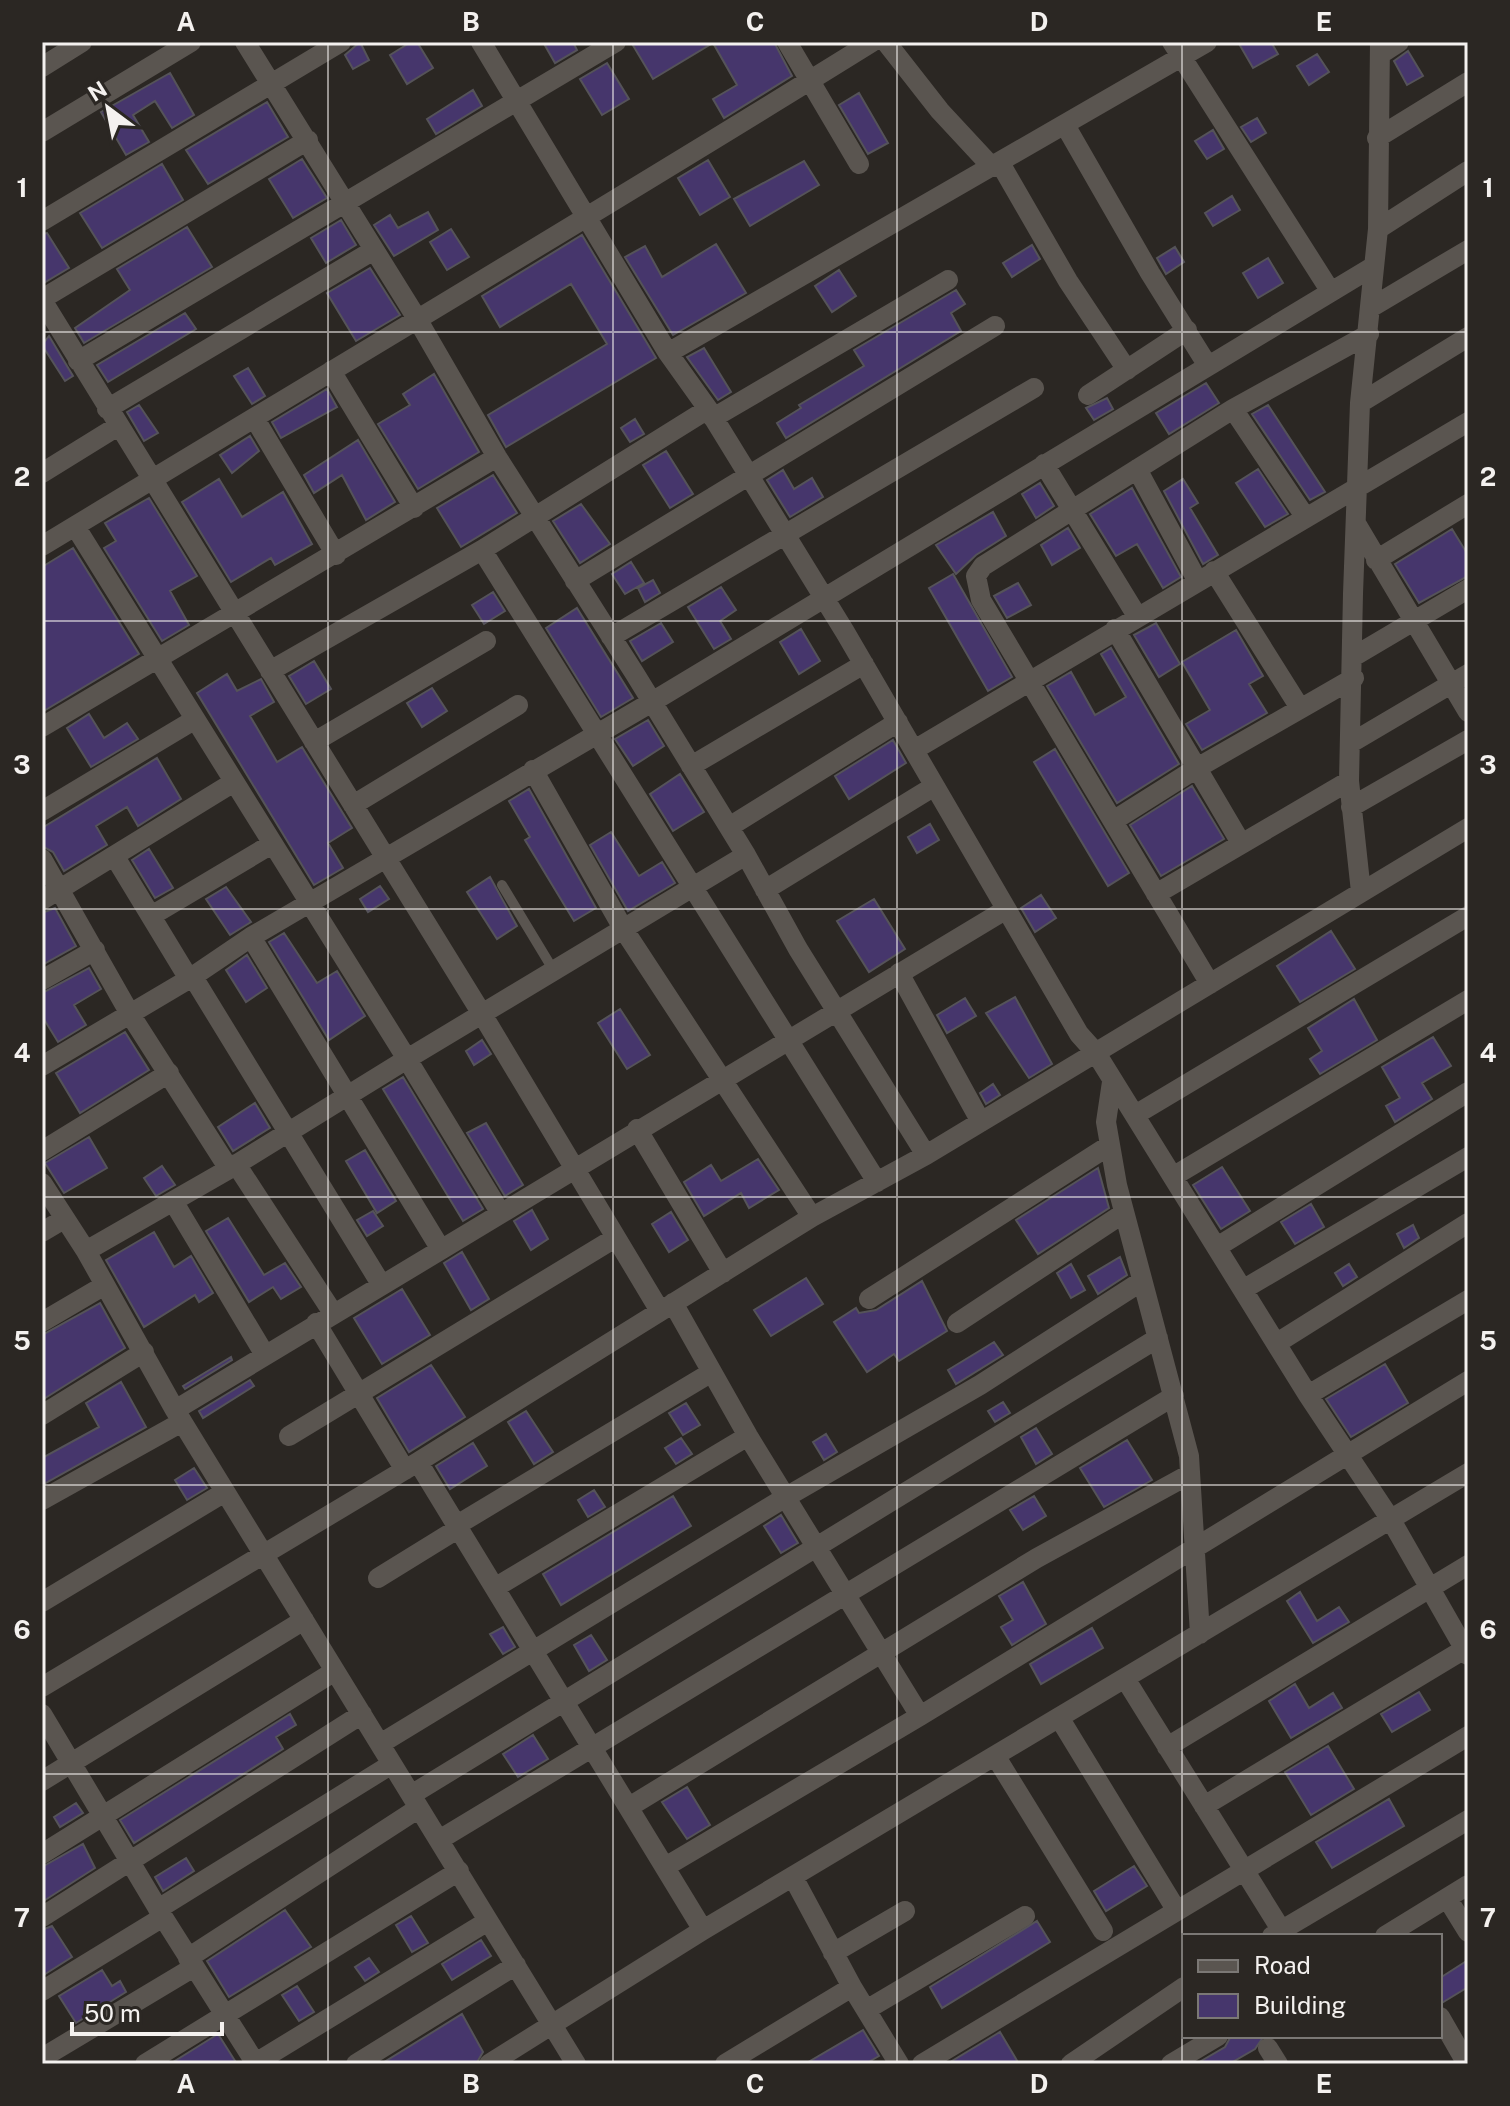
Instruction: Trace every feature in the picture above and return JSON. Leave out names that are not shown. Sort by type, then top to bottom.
[{"type":"street","points":[[42,67],[82,42]]},
{"type":"street","points":[[42,132],[191,42]]},
{"type":"street","points":[[245,42],[416,317],[497,457],[729,827],[926,1155]]},
{"type":"street","points":[[42,221],[341,42]]},
{"type":"street","points":[[481,42],[668,353],[710,414],[864,664],[1079,1034],[1096,1053],[1308,1395],[1391,1520],[1467,1650],[1204,1806]]},
{"type":"street","points":[[78,361],[616,42]]},
{"type":"street","points":[[787,42],[859,164]]},
{"type":"street","points":[[42,546],[255,419],[416,317],[586,219],[872,42]]},
{"type":"street","points":[[668,353],[1065,125],[1177,50],[1207,42]]},
{"type":"street","points":[[896,45],[940,111],[996,165],[1127,370]]},
{"type":"street","points":[[1361,892],[1349,781],[1360,403],[1378,229],[1377,138],[1387,46]]},
{"type":"street","points":[[1177,50],[1331,292]]},
{"type":"street","points":[[1377,138],[1468,82]]},
{"type":"street","points":[[1065,125],[1208,366]]},
{"type":"street","points":[[308,140],[42,300],[48,326],[78,361],[482,1014],[615,1238],[712,1372],[920,1716]]},
{"type":"street","points":[[1378,229],[1468,171]]},
{"type":"street","points":[[42,473],[113,418],[374,250]]},
{"type":"street","points":[[1372,307],[1468,250]]},
{"type":"street","points":[[42,1066],[191,978],[251,937],[652,702],[1374,266]]},
{"type":"street","points":[[270,671],[482,550],[710,414],[948,280]]},
{"type":"street","points":[[575,581],[995,326]]},
{"type":"street","points":[[1088,395],[1187,330]]},
{"type":"street","points":[[1210,984],[981,600],[976,576],[983,566],[1233,409],[1369,334]]},
{"type":"street","points":[[1360,403],[1468,337]]},
{"type":"street","points":[[331,371],[414,508]]},
{"type":"street","points":[[611,637],[786,537],[1034,388]]},
{"type":"street","points":[[1233,409],[1306,518]]},
{"type":"street","points":[[255,419],[336,555]]},
{"type":"street","points":[[914,750],[1468,422]]},
{"type":"street","points":[[42,727],[497,457]]},
{"type":"street","points":[[1044,464],[1137,616]]},
{"type":"street","points":[[1137,469],[1206,576],[1300,708]]},
{"type":"street","points":[[1376,560],[1468,504]]},
{"type":"street","points":[[1357,525],[1414,623],[1460,679],[1468,712]]},
{"type":"street","points":[[75,526],[500,1212]]},
{"type":"street","points":[[482,550],[877,1182]]},
{"type":"street","points":[[1353,657],[1468,589]]},
{"type":"street","points":[[1115,629],[1241,843]]},
{"type":"street","points":[[314,742],[486,641]]},
{"type":"street","points":[[691,766],[864,664]]},
{"type":"street","points":[[1113,821],[1197,768],[1354,678]]},
{"type":"street","points":[[1351,743],[1460,679]]},
{"type":"street","points":[[353,805],[518,705]]},
{"type":"street","points":[[42,811],[194,720]]},
{"type":"street","points":[[729,827],[898,722]]},
{"type":"street","points":[[1351,807],[1468,740]]},
{"type":"street","points":[[533,770],[624,930],[812,1217]]},
{"type":"street","points":[[1156,894],[1349,781]]},
{"type":"street","points":[[42,900],[234,782]]},
{"type":"street","points":[[765,890],[933,787]]},
{"type":"street","points":[[42,1687],[412,1466],[812,1217],[926,1155],[1468,828]]},
{"type":"street","points":[[151,916],[272,844]]},
{"type":"street","points":[[86,1251],[693,890],[746,855]]},
{"type":"street","points":[[115,857],[288,1130],[381,1284]]},
{"type":"street","points":[[42,859],[130,1014],[233,1166],[325,1318],[359,1394],[458,1527],[703,1930]]},
{"type":"street","points":[[42,1500],[178,1416],[265,1355],[325,1318],[1005,910]]},
{"type":"street","points":[[1135,1115],[1468,916]]},
{"type":"street","points":[[251,937],[440,1248]]},
{"type":"street","points":[[42,980],[95,950]]},
{"type":"street","points":[[899,973],[981,1122]]},
{"type":"street","points":[[1174,1176],[1468,1000]]},
{"type":"street","points":[[42,1151],[169,1073]]},
{"type":"street","points":[[1112,1082],[1106,1122],[1110,1145],[1124,1213],[1174,1396],[1190,1474],[1200,1634]]},
{"type":"street","points":[[1217,1247],[1468,1092]]},
{"type":"street","points":[[637,1129],[723,1273]]},
{"type":"street","points":[[869,1299],[1110,1145]]},
{"type":"street","points":[[1244,1289],[1468,1157]]},
{"type":"street","points":[[42,1183],[86,1251],[178,1416],[576,2064]]},
{"type":"street","points":[[173,1201],[265,1355]]},
{"type":"street","points":[[957,1323],[1124,1213]]},
{"type":"street","points":[[42,1232],[64,1219]]},
{"type":"street","points":[[1277,1343],[1468,1223]]},
{"type":"street","points":[[289,1436],[615,1238]]},
{"type":"street","points":[[380,1744],[786,1497],[980,1385],[1142,1281]]},
{"type":"street","points":[[42,1322],[105,1285]]},
{"type":"street","points":[[1308,1395],[1468,1300]]},
{"type":"street","points":[[42,2058],[191,1962],[415,1801],[564,1701],[1158,1338]]},
{"type":"street","points":[[42,1415],[144,1352]]},
{"type":"street","points":[[378,1578],[712,1372]]},
{"type":"street","points":[[665,1867],[1195,1550],[1468,1381]]},
{"type":"street","points":[[439,1840],[1174,1396]]},
{"type":"street","points":[[496,1587],[748,1436]]},
{"type":"street","points":[[489,2064],[703,1930],[1468,1473]]},
{"type":"street","points":[[629,1807],[1037,1558],[1190,1474]]},
{"type":"street","points":[[42,1602],[225,1492]]},
{"type":"street","points":[[1167,1747],[1468,1565]]},
{"type":"street","points":[[42,1781],[304,1620]]},
{"type":"street","points":[[42,1854],[335,1671]]},
{"type":"street","points":[[1126,1680],[1243,1869],[1279,1934],[1468,1820]]},
{"type":"street","points":[[42,1714],[255,2064],[488,1921]]},
{"type":"street","points":[[42,1917],[362,1714]]},
{"type":"street","points":[[1060,1719],[1177,1911]]},
{"type":"street","points":[[922,2064],[1468,1736]]},
{"type":"street","points":[[996,1757],[1103,1931]]},
{"type":"street","points":[[42,1991],[392,1764]]},
{"type":"street","points":[[145,2064],[459,1871]]},
{"type":"street","points":[[793,1877],[852,1987],[896,2058],[874,2064]]},
{"type":"street","points":[[1391,1934],[1468,1885]]},
{"type":"street","points":[[1447,1898],[1468,1932]]},
{"type":"street","points":[[833,1953],[905,1911]]},
{"type":"street","points":[[866,2010],[1025,1916]]},
{"type":"street","points":[[356,2064],[516,1965]]},
{"type":"street","points":[[725,2064],[852,1987]]},
{"type":"street","points":[[1071,2064],[1182,1988]]},
{"type":"street","points":[[1442,2021],[1461,2058]]},
{"type":"street","points":[[1171,2064],[1215,2038]]},
{"type":"lane","points":[[502,885],[554,971]]},
{"type":"building","points":[[360,42],[369,60],[353,69],[345,55]]},
{"type":"building","points":[[411,42],[417,42],[433,68],[407,84],[390,55]]},
{"type":"building","points":[[543,42],[573,42],[577,50],[555,63]]},
{"type":"building","points":[[631,42],[774,42],[792,76],[724,118],[713,99],[737,85],[713,43],[653,79]]},
{"type":"building","points":[[1238,42],[1271,42],[1278,54],[1253,68]]},
{"type":"building","points":[[1408,51],[1423,76],[1407,85],[1394,61]]},
{"type":"building","points":[[1317,54],[1329,72],[1309,85],[1297,66]]},
{"type":"building","points":[[607,63],[629,99],[602,115],[580,79]]},
{"type":"building","points":[[170,73],[194,115],[172,128],[155,101],[133,115],[149,142],[126,155],[101,112]]},
{"type":"building","points":[[473,90],[482,106],[436,134],[427,119]]},
{"type":"building","points":[[859,93],[888,143],[868,154],[839,105]]},
{"type":"building","points":[[267,102],[288,137],[208,184],[186,150]]},
{"type":"building","points":[[1257,118],[1266,133],[1251,142],[1241,127]]},
{"type":"building","points":[[1213,130],[1224,149],[1207,159],[1195,141]]},
{"type":"building","points":[[302,159],[327,198],[293,218],[269,179]]},
{"type":"building","points":[[708,160],[730,197],[700,215],[678,178]]},
{"type":"building","points":[[804,161],[819,185],[750,226],[734,199]]},
{"type":"building","points":[[162,164],[183,200],[102,248],[80,213]]},
{"type":"building","points":[[1232,196],[1240,210],[1213,226],[1205,213]]},
{"type":"building","points":[[428,212],[438,230],[394,256],[374,225],[390,215],[398,228]]},
{"type":"building","points":[[341,220],[356,245],[326,263],[311,238]]},
{"type":"building","points":[[187,227],[212,267],[84,343],[75,328],[130,290],[117,269]]},
{"type":"building","points":[[451,229],[469,257],[447,270],[430,242]]},
{"type":"building","points":[[47,233],[69,268],[42,284],[42,234]]},
{"type":"building","points":[[582,235],[656,358],[506,447],[488,415],[607,344],[571,284],[500,327],[482,296]]},
{"type":"building","points":[[716,244],[746,293],[673,335],[625,257],[645,246],[662,277]]},
{"type":"building","points":[[1032,245],[1040,259],[1012,277],[1003,263]]},
{"type":"building","points":[[1175,247],[1184,262],[1166,274],[1157,258]]},
{"type":"building","points":[[1268,258],[1283,283],[1258,298],[1243,273]]},
{"type":"building","points":[[370,268],[400,315],[356,341],[327,293]]},
{"type":"building","points":[[839,270],[856,296],[832,312],[815,286]]},
{"type":"building","points":[[956,290],[965,304],[951,313],[961,331],[786,438],[777,423],[801,408],[799,405],[864,366],[854,350]]},
{"type":"building","points":[[185,313],[196,329],[108,382],[97,365]]},
{"type":"building","points":[[49,336],[73,376],[65,381],[42,345]]},
{"type":"building","points":[[704,348],[731,392],[718,400],[687,357]]},
{"type":"building","points":[[248,368],[265,396],[252,404],[234,376]]},
{"type":"building","points":[[434,374],[479,452],[418,489],[378,424],[410,405],[403,394]]},
{"type":"building","points":[[1206,383],[1219,403],[1169,434],[1156,413]]},
{"type":"building","points":[[327,389],[337,407],[281,438],[272,422]]},
{"type":"building","points":[[1107,398],[1113,409],[1094,420],[1086,408]]},
{"type":"building","points":[[139,405],[158,433],[144,441],[127,412]]},
{"type":"building","points":[[1268,405],[1325,492],[1310,500],[1252,414]]},
{"type":"building","points":[[635,419],[644,434],[630,442],[621,428]]},
{"type":"building","points":[[250,436],[259,451],[232,473],[220,455]]},
{"type":"building","points":[[358,440],[395,502],[366,520],[342,475],[314,493],[304,475]]},
{"type":"building","points":[[666,451],[693,494],[670,508],[643,465]]},
{"type":"building","points":[[1258,469],[1288,514],[1265,527],[1236,483]]},
{"type":"building","points":[[783,470],[794,489],[812,478],[823,497],[790,517],[767,480]]},
{"type":"building","points":[[493,475],[517,513],[461,547],[437,508]]},
{"type":"building","points":[[219,479],[242,517],[283,492],[312,544],[275,565],[271,558],[231,582],[182,502]]},
{"type":"building","points":[[1183,479],[1198,503],[1190,508],[1218,555],[1203,564],[1164,491]]},
{"type":"building","points":[[1040,483],[1054,506],[1036,518],[1022,494]]},
{"type":"building","points":[[1132,488],[1181,577],[1163,588],[1137,544],[1116,556],[1090,514]]},
{"type":"building","points":[[149,498],[197,576],[170,591],[189,625],[162,641],[104,548],[116,541],[105,523]]},
{"type":"building","points":[[581,504],[610,544],[580,563],[553,521]]},
{"type":"building","points":[[993,512],[1006,536],[976,555],[956,574],[936,545]]},
{"type":"building","points":[[1068,528],[1080,548],[1052,565],[1041,545]]},
{"type":"building","points":[[1452,529],[1468,555],[1468,576],[1419,603],[1395,564]]},
{"type":"building","points":[[73,548],[139,654],[42,712],[42,567]]},
{"type":"building","points":[[631,562],[644,583],[625,594],[612,574]]},
{"type":"building","points":[[953,574],[1012,677],[988,691],[929,588]]},
{"type":"building","points":[[653,580],[660,593],[645,602],[638,588]]},
{"type":"building","points":[[1018,583],[1031,605],[1007,618],[994,596]]},
{"type":"building","points":[[721,587],[736,610],[720,621],[731,639],[714,649],[688,607]]},
{"type":"building","points":[[493,592],[505,611],[484,624],[472,605]]},
{"type":"building","points":[[577,608],[633,698],[601,717],[546,628]]},
{"type":"building","points":[[661,623],[673,642],[642,661],[630,641]]},
{"type":"building","points":[[1156,623],[1180,664],[1159,677],[1134,635]]},
{"type":"building","points":[[801,629],[820,661],[799,674],[780,642]]},
{"type":"building","points":[[1236,630],[1263,676],[1249,684],[1267,713],[1202,750],[1186,724],[1210,710],[1182,662]]},
{"type":"building","points":[[1111,648],[1179,764],[1117,803],[1047,686],[1071,672],[1095,715],[1126,697],[1101,654]]},
{"type":"building","points":[[314,661],[331,689],[306,704],[289,676]]},
{"type":"building","points":[[227,674],[237,691],[261,679],[274,702],[250,716],[277,762],[302,747],[352,828],[328,843],[343,868],[314,885],[197,693]]},
{"type":"building","points":[[432,688],[447,711],[422,727],[407,703]]},
{"type":"building","points":[[89,714],[104,738],[127,723],[138,739],[91,767],[67,728]]},
{"type":"building","points":[[648,720],[664,746],[633,766],[615,739]]},
{"type":"building","points":[[893,740],[906,763],[849,799],[835,776]]},
{"type":"building","points":[[1055,749],[1129,873],[1108,886],[1034,762]]},
{"type":"building","points":[[157,758],[181,799],[138,826],[127,807],[96,826],[107,845],[64,871],[53,852],[42,846],[42,828]]},
{"type":"building","points":[[680,774],[704,812],[673,831],[650,794]]},
{"type":"building","points":[[1192,786],[1224,839],[1161,876],[1130,825]]},
{"type":"building","points":[[529,789],[596,908],[574,921],[525,840],[530,837],[509,801]]},
{"type":"building","points":[[930,824],[939,840],[917,853],[908,837]]},
{"type":"building","points":[[611,832],[639,876],[662,862],[675,883],[628,911],[590,845]]},
{"type":"building","points":[[149,849],[173,888],[155,898],[132,860]]},
{"type":"building","points":[[490,877],[517,926],[497,939],[467,892]]},
{"type":"building","points":[[380,886],[389,899],[368,912],[360,899]]},
{"type":"building","points":[[226,887],[251,922],[230,935],[206,899]]},
{"type":"building","points":[[1041,895],[1056,918],[1035,932],[1021,908]]},
{"type":"building","points":[[874,899],[905,949],[869,972],[837,921]]},
{"type":"building","points":[[55,908],[76,946],[42,965],[42,913]]},
{"type":"building","points":[[1331,931],[1355,969],[1300,1002],[1277,966]]},
{"type":"building","points":[[284,933],[317,983],[337,971],[365,1016],[329,1040],[269,942]]},
{"type":"building","points":[[247,955],[267,988],[246,1002],[226,970]]},
{"type":"building","points":[[89,968],[101,989],[74,1005],[86,1025],[58,1042],[42,1016],[42,993]]},
{"type":"building","points":[[1015,997],[1052,1064],[1029,1078],[986,1013]]},
{"type":"building","points":[[965,998],[976,1016],[947,1033],[937,1015]]},
{"type":"building","points":[[1354,999],[1377,1040],[1320,1074],[1310,1059],[1322,1051],[1308,1028]]},
{"type":"building","points":[[620,1009],[650,1055],[627,1069],[598,1023]]},
{"type":"building","points":[[125,1032],[149,1070],[80,1113],[56,1073]]},
{"type":"building","points":[[1433,1037],[1451,1066],[1422,1083],[1432,1099],[1395,1122],[1386,1106],[1400,1098],[1382,1067]]},
{"type":"building","points":[[482,1040],[491,1054],[474,1065],[466,1051]]},
{"type":"building","points":[[403,1077],[483,1209],[463,1221],[383,1089]]},
{"type":"building","points":[[993,1084],[1000,1095],[986,1104],[980,1093]]},
{"type":"building","points":[[255,1103],[270,1128],[233,1151],[218,1127]]},
{"type":"building","points":[[486,1123],[523,1185],[505,1196],[467,1133]]},
{"type":"building","points":[[89,1137],[107,1168],[64,1193],[45,1163]]},
{"type":"building","points":[[365,1150],[396,1201],[377,1213],[346,1161]]},
{"type":"building","points":[[758,1159],[779,1190],[749,1208],[741,1193],[704,1216],[684,1182],[711,1165],[721,1181]]},
{"type":"building","points":[[162,1166],[175,1185],[156,1196],[144,1178]]},
{"type":"building","points":[[1222,1167],[1250,1211],[1221,1229],[1193,1185]]},
{"type":"building","points":[[1098,1168],[1109,1208],[1038,1254],[1016,1220]]},
{"type":"building","points":[[1311,1204],[1324,1227],[1295,1244],[1281,1222]]},
{"type":"building","points":[[532,1210],[548,1239],[531,1250],[514,1221]]},
{"type":"building","points":[[373,1211],[383,1226],[367,1236],[357,1220]]},
{"type":"building","points":[[671,1212],[688,1240],[669,1252],[652,1224]]},
{"type":"building","points":[[228,1218],[264,1275],[285,1263],[301,1287],[281,1299],[273,1287],[249,1302],[206,1231]]},
{"type":"building","points":[[1413,1225],[1419,1238],[1404,1248],[1397,1234]]},
{"type":"building","points":[[154,1232],[174,1267],[191,1256],[213,1293],[199,1302],[195,1295],[144,1327],[106,1260]]},
{"type":"building","points":[[462,1252],[489,1299],[471,1310],[444,1263]]},
{"type":"building","points":[[1120,1257],[1127,1275],[1098,1294],[1088,1276]]},
{"type":"building","points":[[1071,1264],[1085,1290],[1071,1298],[1057,1273]]},
{"type":"building","points":[[1349,1264],[1357,1277],[1343,1286],[1335,1273]]},
{"type":"building","points":[[806,1278],[823,1304],[771,1336],[754,1310]]},
{"type":"building","points":[[922,1281],[947,1331],[899,1361],[894,1354],[867,1372],[834,1322],[856,1308],[859,1313],[876,1310]]},
{"type":"building","points":[[402,1289],[430,1335],[382,1364],[354,1318]]},
{"type":"building","points":[[100,1303],[125,1348],[42,1400],[42,1335]]},
{"type":"building","points":[[994,1342],[1003,1355],[956,1384],[948,1370]]},
{"type":"building","points":[[231,1357],[232,1360],[185,1389],[183,1386]]},
{"type":"building","points":[[1385,1364],[1408,1403],[1351,1437],[1326,1399]]},
{"type":"building","points":[[431,1365],[465,1417],[409,1452],[377,1398]]},
{"type":"building","points":[[250,1380],[254,1386],[203,1418],[199,1411]]},
{"type":"building","points":[[121,1382],[146,1427],[42,1485],[42,1458],[99,1427],[86,1403]]},
{"type":"building","points":[[1003,1402],[1010,1413],[995,1422],[988,1411]]},
{"type":"building","points":[[686,1403],[700,1425],[683,1435],[669,1413]]},
{"type":"building","points":[[526,1411],[553,1452],[534,1464],[508,1422]]},
{"type":"building","points":[[1036,1428],[1052,1454],[1036,1464],[1021,1437]]},
{"type":"building","points":[[826,1434],[837,1452],[824,1460],[813,1442]]},
{"type":"building","points":[[681,1438],[692,1454],[676,1464],[665,1448]]},
{"type":"building","points":[[1127,1440],[1152,1480],[1104,1507],[1080,1468]]},
{"type":"building","points":[[473,1443],[487,1466],[450,1489],[436,1466]]},
{"type":"building","points":[[194,1468],[207,1488],[187,1500],[175,1480]]},
{"type":"building","points":[[594,1490],[605,1507],[588,1517],[578,1500]]},
{"type":"building","points":[[673,1496],[691,1526],[561,1605],[543,1574]]},
{"type":"building","points":[[1034,1496],[1046,1516],[1023,1530],[1010,1510]]},
{"type":"building","points":[[781,1515],[798,1543],[781,1553],[764,1526]]},
{"type":"building","points":[[1023,1582],[1046,1624],[1012,1645],[1001,1627],[1013,1620],[999,1596]]},
{"type":"building","points":[[1300,1592],[1317,1621],[1339,1607],[1349,1622],[1313,1643],[1287,1601]]},
{"type":"building","points":[[503,1627],[515,1647],[503,1654],[490,1634]]},
{"type":"building","points":[[1092,1628],[1103,1648],[1041,1684],[1030,1664]]},
{"type":"building","points":[[591,1635],[607,1660],[589,1671],[574,1645]]},
{"type":"building","points":[[1295,1684],[1309,1708],[1333,1693],[1342,1708],[1291,1738],[1269,1701]]},
{"type":"building","points":[[1419,1692],[1430,1710],[1392,1732],[1381,1714]]},
{"type":"building","points":[[290,1714],[296,1725],[276,1737],[283,1749],[134,1843],[120,1820]]},
{"type":"building","points":[[533,1735],[548,1759],[518,1777],[503,1754]]},
{"type":"building","points":[[1328,1746],[1354,1789],[1311,1815],[1285,1772]]},
{"type":"building","points":[[687,1787],[710,1825],[687,1839],[662,1802]]},
{"type":"building","points":[[1389,1799],[1404,1826],[1332,1868],[1316,1842]]},
{"type":"building","points":[[76,1803],[83,1813],[60,1827],[54,1817]]},
{"type":"building","points":[[83,1844],[95,1868],[42,1902],[42,1867]]},
{"type":"building","points":[[186,1858],[194,1871],[163,1891],[155,1877]]},
{"type":"building","points":[[1134,1866],[1147,1886],[1106,1911],[1094,1891]]},
{"type":"building","points":[[285,1910],[311,1947],[229,1997],[207,1961]]},
{"type":"building","points":[[411,1916],[428,1943],[412,1952],[396,1925]]},
{"type":"building","points":[[1037,1921],[1050,1942],[942,2008],[930,1987]]},
{"type":"building","points":[[52,1926],[72,1957],[42,1976],[42,1930]]},
{"type":"building","points":[[481,1940],[491,1956],[452,1980],[442,1964]]},
{"type":"building","points":[[369,1958],[379,1972],[365,1981],[355,1967]]},
{"type":"building","points":[[1468,1960],[1468,1987],[1442,2003],[1442,1977]]},
{"type":"building","points":[[102,1970],[112,1986],[120,1981],[126,1992],[76,2023],[59,1996]]},
{"type":"building","points":[[297,1986],[314,2012],[299,2021],[282,1995]]},
{"type":"building","points":[[462,2014],[483,2052],[476,2064],[381,2064]]},
{"type":"building","points":[[863,2030],[879,2056],[865,2064],[805,2064]]},
{"type":"building","points":[[1000,2032],[1019,2064],[947,2064]]},
{"type":"building","points":[[218,2034],[237,2064],[170,2064]]},
{"type":"building","points":[[1230,2038],[1263,2038],[1255,2049],[1229,2064],[1196,2064],[1225,2047]]}]
